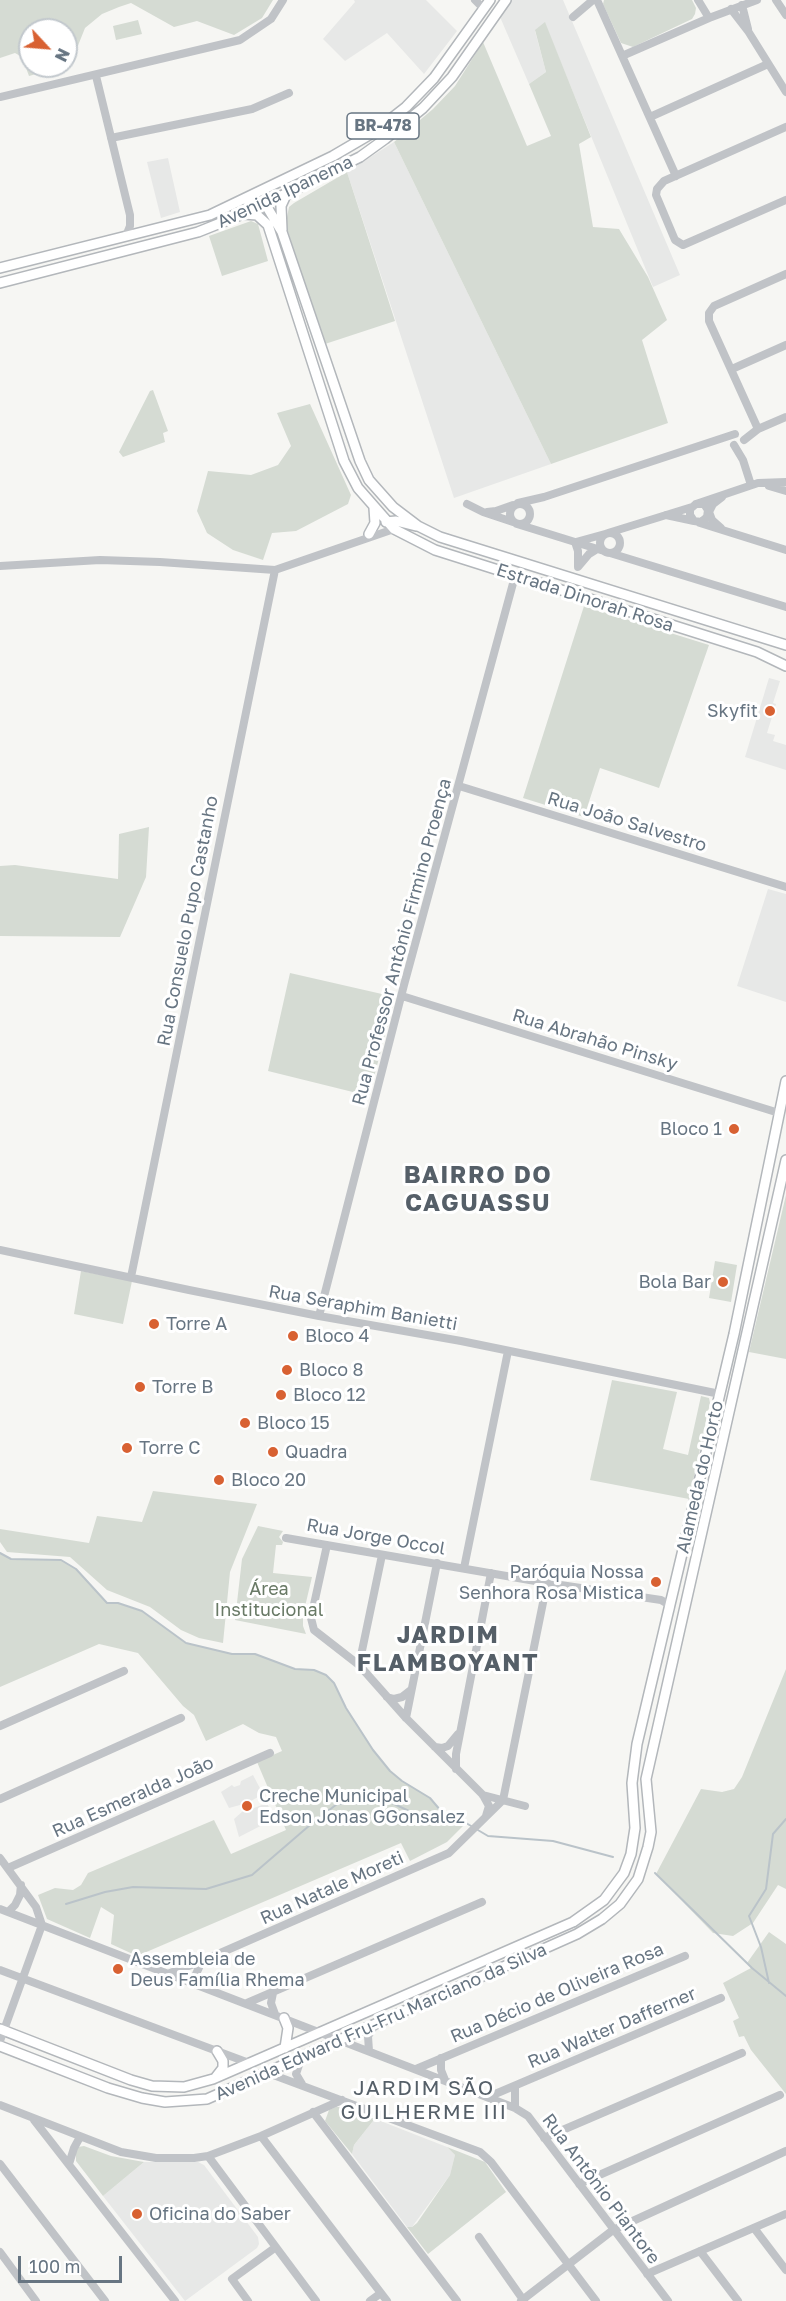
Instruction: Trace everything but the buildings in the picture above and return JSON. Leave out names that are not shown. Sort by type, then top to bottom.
[{"type":"main road","name":"Avenida Ipanema","points":[[0,268],[210,215],[343,150],[374,132],[406,107],[434,78],[490,0]]},
{"type":"main road","name":"Avenida Ipanema","points":[[0,283],[198,232],[286,195],[360,157],[423,108],[452,77],[505,0]]},
{"type":"main road","points":[[484,9],[496,7],[505,0]]},
{"type":"main road","points":[[282,232],[281,206],[286,195]]},
{"type":"main road","points":[[245,198],[263,205],[270,211],[282,232]]},
{"type":"main road","name":"Estrada Dinorah Rosa","points":[[244,214],[257,215],[268,225],[344,461],[358,488],[390,525],[435,550],[757,652],[786,666]]},
{"type":"main road","name":"Estrada Dinorah Rosa","points":[[282,232],[360,461],[369,480],[393,507],[418,526],[440,537],[786,645]]},
{"type":"main road","points":[[365,537],[375,523],[374,508]]},
{"type":"main road","points":[[390,525],[396,521],[418,526]]},
{"type":"main road","name":"Alameda do Horto","points":[[624,1873],[631,1854],[635,1828],[633,1769],[720,1394],[786,1081]]},
{"type":"main road","name":"Alameda do Horto","points":[[638,1879],[644,1865],[651,1832],[646,1779],[786,1160]]},
{"type":"main road","points":[[720,1394],[728,1399],[729,1404],[726,1427]]},
{"type":"main road","name":"Avenida Edward Fru-Fru Marciano da Silva","points":[[2,2029],[131,2080],[152,2086],[184,2087],[213,2079],[573,1922],[604,1900],[624,1873]]},
{"type":"main road","name":"Avenida Edward Fru-Fru Marciano da Silva","points":[[0,2046],[108,2088],[165,2102],[207,2098],[577,1935],[611,1913],[626,1898],[638,1879]]},
{"type":"main road","points":[[280,2016],[288,2028],[285,2048]]},
{"type":"main road","points":[[213,2079],[220,2074],[223,2068],[219,2052]]},
{"type":"main road","points":[[237,2068],[239,2074],[254,2079],[259,2072],[258,2068],[249,2063]]},
{"type":"street","points":[[0,97],[240,40],[271,19],[283,0]]},
{"type":"street","points":[[475,0],[484,9]]},
{"type":"street","points":[[573,17],[595,0],[676,176]]},
{"type":"street","points":[[698,0],[710,18]]},
{"type":"street","points":[[622,56],[742,4],[757,0]]},
{"type":"street","points":[[776,0],[786,15]]},
{"type":"street","points":[[742,4],[748,31]]},
{"type":"street","points":[[731,9],[748,31],[786,92]]},
{"type":"street","points":[[650,117],[768,64]]},
{"type":"street","points":[[96,76],[130,214],[130,226],[126,236]]},
{"type":"street","points":[[111,138],[252,109],[289,93]]},
{"type":"street","points":[[786,127],[664,181],[657,189],[657,199],[675,240],[680,245],[687,244],[786,200]]},
{"type":"street","points":[[130,214],[145,231]]},
{"type":"street","points":[[758,429],[709,321],[709,313],[714,306],[786,274]]},
{"type":"street","points":[[732,369],[786,345]]},
{"type":"street","points":[[483,512],[496,511],[544,497],[714,440],[758,429],[786,417]]},
{"type":"street","points":[[714,440],[739,446],[758,429]]},
{"type":"street","points":[[736,434],[742,435],[744,441],[743,460]]},
{"type":"street","points":[[736,434],[732,440],[743,460],[751,485]]},
{"type":"street","points":[[575,542],[751,485],[786,482]]},
{"type":"street","points":[[763,483],[786,491]]},
{"type":"street","points":[[696,522],[706,520],[717,500],[728,493]]},
{"type":"street","points":[[515,523],[528,520],[537,501],[544,497]]},
{"type":"street","points":[[467,504],[515,523],[786,607]]},
{"type":"street","points":[[515,523],[509,515],[511,507],[517,504],[526,505],[532,521],[542,531]]},
{"type":"street","points":[[694,505],[706,506],[712,520],[725,531]]},
{"type":"street","points":[[694,505],[690,515],[696,522]]},
{"type":"street","points":[[665,514],[786,550]]},
{"type":"street","points":[[575,542],[578,551],[578,567],[589,554],[604,551],[620,543],[636,524]]},
{"type":"street","points":[[0,566],[112,560],[275,570],[365,537],[390,525]]},
{"type":"street","points":[[607,533],[615,534],[620,543],[637,561]]},
{"type":"street","points":[[604,551],[600,542],[607,533]]},
{"type":"street","name":"Rua Consuelo Pupo Castanho","points":[[131,1278],[275,570]]},
{"type":"street","name":"Rua Professor Antônio Firmino Proença","points":[[319,1316],[515,576]]},
{"type":"street","name":"Rua João Salvestro","points":[[459,786],[786,887]]},
{"type":"street","name":"Rua Abrahão Pinsky","points":[[402,996],[779,1113]]},
{"type":"street","name":"Rua Seraphim Banietti","points":[[0,1250],[319,1316],[720,1394]]},
{"type":"street","points":[[464,1568],[508,1351]]},
{"type":"street","name":"Rua Jorge Occol","points":[[286,1538],[547,1583],[661,1600],[670,1608]]},
{"type":"street","points":[[327,1545],[311,1618],[314,1630],[359,1665],[406,1718],[483,1795],[489,1806],[483,1820]]},
{"type":"street","points":[[359,1665],[382,1555]]},
{"type":"street","points":[[406,1718],[437,1563]]},
{"type":"street","points":[[457,1770],[456,1754],[491,1573]]},
{"type":"street","points":[[503,1800],[547,1583]]},
{"type":"street","points":[[340,1651],[348,1652],[357,1649],[365,1637]]},
{"type":"street","points":[[0,1726],[124,1671]]},
{"type":"street","points":[[386,1697],[396,1699],[411,1689]]},
{"type":"street","points":[[0,1799],[181,1718]]},
{"type":"street","points":[[435,1747],[448,1746],[456,1738],[461,1727]]},
{"type":"street","name":"Rua Esmeralda João","points":[[8,1868],[270,1753]]},
{"type":"street","points":[[483,1795],[525,1806]]},
{"type":"street","name":"Rua Natale Moreti","points":[[170,1973],[449,1853],[503,1800]]},
{"type":"street","points":[[0,1858],[36,1907],[42,1925],[2,2029],[0,2041]]},
{"type":"street","points":[[4,1910],[15,1905],[20,1895],[21,1885]]},
{"type":"street","points":[[247,2004],[482,1902]]},
{"type":"street","name":"Rua Antônio Piantore","points":[[4,1910],[515,2108],[528,2116],[668,2301]]},
{"type":"street","name":"Rua Décio de Oliveira Rosa","points":[[416,2069],[685,1956]]},
{"type":"street","points":[[198,1984],[196,1974],[202,1961]]},
{"type":"street","points":[[0,1971],[249,2063]]},
{"type":"street","points":[[273,1993],[271,2003],[280,2016]]},
{"type":"street","name":"Rua Walter Dafferner","points":[[488,2097],[721,1998]]},
{"type":"street","points":[[369,2050],[368,2036],[375,2025]]},
{"type":"street","points":[[219,2052],[237,2068]]},
{"type":"street","points":[[544,2138],[742,2053]]},
{"type":"street","points":[[303,2085],[296,2074],[298,2065],[305,2056]]},
{"type":"street","name":"Rua Décio de Oliveira Rosa","points":[[441,2058],[441,2070],[445,2080]]},
{"type":"street","points":[[268,2073],[480,2152],[596,2301]]},
{"type":"street","name":"Rua Walter Dafferner","points":[[515,2086],[515,2108]]},
{"type":"street","points":[[579,2184],[780,2094]]},
{"type":"street","points":[[0,2105],[121,2152],[156,2158],[208,2156],[261,2136],[342,2100]]},
{"type":"street","points":[[313,2112],[457,2301]]},
{"type":"street","points":[[34,2120],[175,2301]]},
{"type":"street","points":[[261,2136],[387,2301]]},
{"type":"street","points":[[69,2164],[80,2137]]},
{"type":"street","points":[[479,2237],[523,2301],[613,2230],[786,2151]]},
{"type":"street","points":[[208,2156],[316,2301]]},
{"type":"street","points":[[0,2164],[105,2301]]},
{"type":"street","points":[[647,2274],[786,2214]]},
{"type":"street","points":[[754,2228],[786,2270]]},
{"type":"street","points":[[248,2301],[232,2279],[276,2247]]},
{"type":"street","points":[[700,2251],[738,2301]]},
{"type":"street","points":[[0,2252],[36,2301]]},
{"type":"street","points":[[370,2301],[381,2293]]},
{"type":"shaded area","points":[[354,0],[426,0],[457,31],[424,74],[387,33],[345,61],[323,39],[355,2]]},
{"type":"shaded area","points":[[512,0],[563,0],[680,275],[653,287],[545,24],[535,31],[546,72],[529,84],[500,17]]},
{"type":"shaded area","points":[[394,142],[551,464],[454,498],[347,172]]},
{"type":"shaded area","points":[[168,158],[180,212],[161,218],[147,162]]},
{"type":"shaded area","points":[[769,678],[780,681],[767,733],[775,735],[773,741],[786,745],[786,770],[745,757]]},
{"type":"shaded area","points":[[768,889],[786,894],[786,1002],[737,986]]},
{"type":"shaded area","name":"Creche Municipal Edson Jonas GGonsalez","points":[[253,1775],[263,1794],[251,1801],[254,1808],[267,1803],[274,1819],[239,1837],[234,1819],[243,1811],[240,1805],[229,1808],[221,1792],[232,1785],[234,1787],[240,1785],[241,1781]]},
{"type":"shaded area","points":[[378,2120],[447,2147],[455,2155],[450,2175],[412,2227],[407,2227],[352,2154],[354,2145],[373,2121]]},
{"type":"shaded area","points":[[144,2162],[198,2162],[204,2165],[258,2237],[257,2248],[185,2301],[103,2196]]},
{"type":"green space","points":[[0,0],[273,0],[262,18],[234,35],[197,21],[174,27],[131,3],[102,14],[85,28],[78,46],[78,18],[18,18],[18,55],[15,53],[0,58]]},
{"type":"green space","points":[[604,0],[692,0],[696,8],[692,19],[633,47],[621,43],[603,4]]},
{"type":"green space","points":[[138,20],[142,34],[116,40],[113,26]]},
{"type":"green space","points":[[545,22],[591,137],[579,144],[593,227],[619,229],[648,277],[667,320],[642,340],[668,423],[551,464],[394,142],[433,109],[455,86],[483,42],[527,146],[551,136],[529,84],[546,72],[535,30]]},
{"type":"green space","points":[[347,172],[395,321],[325,344],[287,229],[287,217],[289,207],[294,203]]},
{"type":"green space","points":[[251,221],[258,224],[268,261],[222,276],[209,236]]},
{"type":"green space","points":[[153,390],[168,431],[163,433],[165,442],[123,457],[119,452],[150,391]]},
{"type":"green space","points":[[310,404],[351,495],[348,504],[296,531],[272,533],[263,560],[233,550],[207,533],[197,511],[208,471],[251,475],[278,465],[291,446],[277,413]]},
{"type":"green space","points":[[584,606],[709,645],[659,788],[600,768],[584,817],[523,798]]},
{"type":"green space","points":[[149,827],[146,877],[120,937],[0,936],[0,866],[15,865],[118,879],[119,834]]},
{"type":"green space","points":[[290,973],[395,997],[369,1096],[268,1071]]},
{"type":"green space","points":[[786,1195],[786,1359],[749,1352]]},
{"type":"green space","name":"Bola Bar","points":[[715,1261],[737,1265],[731,1302],[709,1298]]},
{"type":"green space","points":[[81,1271],[132,1281],[123,1324],[74,1314]]},
{"type":"green space","points":[[612,1380],[677,1392],[663,1449],[688,1455],[701,1396],[709,1398],[710,1403],[689,1499],[590,1480]]},
{"type":"green space","points":[[153,1491],[257,1504],[230,1572],[223,1643],[199,1638],[181,1630],[150,1607],[107,1590],[70,1557],[7,1552],[0,1542],[0,1529],[89,1543],[97,1516],[142,1522]]},
{"type":"green space","name":"Área Institucional","points":[[258,1526],[283,1531],[279,1537],[283,1542],[282,1545],[276,1545],[273,1573],[312,1577],[303,1615],[306,1634],[235,1620],[242,1559]]},
{"type":"green space","points":[[0,1553],[11,1559],[61,1560],[76,1569],[107,1603],[118,1603],[142,1611],[186,1643],[232,1654],[255,1654],[295,1669],[314,1670],[326,1675],[334,1683],[346,1708],[373,1750],[390,1771],[430,1798],[441,1811],[465,1824],[447,1842],[410,1861],[401,1843],[137,1956],[111,1944],[114,1915],[101,1907],[90,1938],[47,1919],[38,1895],[55,1888],[73,1890],[81,1885],[88,1873],[214,1820],[231,1854],[286,1830],[257,1762],[282,1751],[276,1737],[259,1733],[243,1724],[206,1741],[194,1715],[183,1706],[138,1653],[99,1644],[0,1687]]},
{"type":"green space","points":[[786,1669],[786,1889],[778,1885],[753,1923],[733,1936],[713,1933],[656,1874],[701,1789],[722,1792],[734,1789],[742,1777]]},
{"type":"green space","points":[[769,1932],[786,1944],[786,2094],[751,2050],[744,2036],[739,2037],[733,2021],[739,2018],[723,1983],[751,1968],[747,1963]]},
{"type":"green space","points":[[343,2107],[378,2120],[373,2121],[354,2145],[352,2154],[325,2121],[329,2110]]},
{"type":"green space","points":[[84,2146],[111,2156],[144,2162],[103,2196],[76,2161],[78,2147]]},
{"type":"green space","points":[[447,2147],[485,2162],[506,2192],[428,2254],[407,2227],[412,2227],[417,2223],[450,2175],[455,2155]]},
{"type":"waterway","points":[[0,1553],[11,1559],[61,1560],[76,1569],[107,1603],[118,1603],[142,1611],[186,1643],[232,1654],[255,1654],[295,1669],[314,1670],[326,1675],[334,1683],[346,1708],[373,1750],[390,1771],[430,1798],[441,1811],[488,1836],[553,1841],[613,1857]]},
{"type":"waterway","points":[[66,1904],[105,1892],[133,1887],[206,1889],[252,1875],[337,1804],[390,1802],[411,1812]]},
{"type":"waterway","points":[[769,1983],[761,1947],[749,1916],[766,1889],[773,1834],[786,1819]]},
{"type":"waterway","points":[[655,1873],[752,1968],[786,1996]]},
{"type":"place","name":"Skyfit","points":[[770,711]]},
{"type":"place","name":"Bloco 1","points":[[734,1129]]},
{"type":"place","name":"Bola Bar","points":[[723,1282]]},
{"type":"place","name":"Torre A","points":[[154,1324]]},
{"type":"place","name":"Bloco 4","points":[[293,1336]]},
{"type":"place","name":"Bloco 8","points":[[287,1370]]},
{"type":"place","name":"Torre B","points":[[140,1387]]},
{"type":"place","name":"Bloco 12","points":[[281,1395]]},
{"type":"place","name":"Bloco 15","points":[[245,1423]]},
{"type":"place","name":"Torre C","points":[[127,1448]]},
{"type":"place","name":"Quadra","points":[[273,1452]]},
{"type":"place","name":"Bloco 20","points":[[219,1480]]},
{"type":"place","name":"Paróquia Nossa Senhora Rosa Mistica","points":[[656,1582]]},
{"type":"place","name":"Creche Municipal Edson Jonas GGonsalez","points":[[247,1806]]},
{"type":"place","name":"Assembleia de Deus Família Rhema","points":[[118,1969]]},
{"type":"place","name":"Oficina do Saber","points":[[137,2214]]},
{"type":"district","name":"BAIRRO DO CAGUASSU","points":[[478,1189]]},
{"type":"district","name":"JARDIM FLAMBOYANT","points":[[448,1649]]},
{"type":"district","name":"JARDIM SÃO GUILHERME III","points":[[424,2100]]}]
